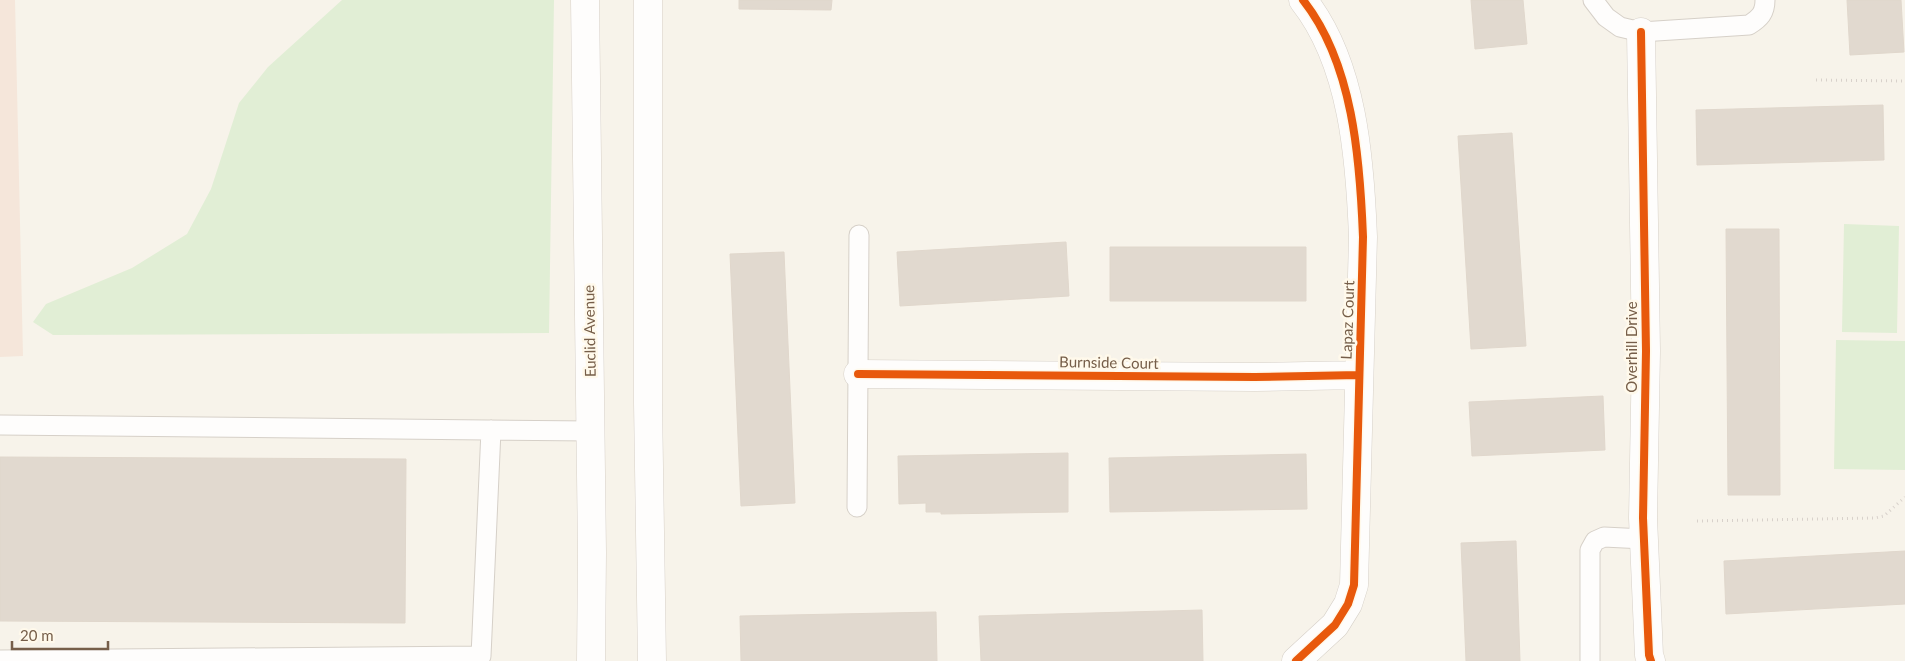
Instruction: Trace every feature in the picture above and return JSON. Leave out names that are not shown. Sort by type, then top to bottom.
[{"type":"street","name":"Euclid Avenue","points":[[585,0],[591,430],[591,661]]},
{"type":"street","points":[[648,0],[648,403],[652,661]]},
{"type":"street","name":"Lapaz Court","points":[[1296,661],[1335,625],[1348,604],[1354,585],[1363,237],[1361,183],[1351,116],[1333,51],[1303,0]]},
{"type":"street","name":"Overhill Drive","points":[[1641,32],[1646,351],[1643,518],[1649,655],[1651,661]]},
{"type":"street","name":"Burnside Court","points":[[858,374],[1255,378],[1359,374]]},
{"type":"lane","points":[[1593,0],[1606,17],[1620,27],[1641,32],[1750,25],[1760,18],[1765,8],[1765,0]]},
{"type":"lane","points":[[857,507],[859,235]]},
{"type":"lane","points":[[0,425],[591,430]]},
{"type":"lane","points":[[0,660],[481,656],[491,430]]},
{"type":"lane","points":[[1590,661],[1590,550],[1595,541],[1604,537],[1644,539]]},
{"type":"path","points":[[1816,80],[1905,81]]},
{"type":"path","points":[[1697,521],[1875,518],[1884,516],[1905,497]]},
{"type":"shaded area","points":[[0,0],[15,0],[23,356],[0,357]]},
{"type":"green space","points":[[342,0],[554,0],[549,333],[53,335],[33,322],[46,304],[132,268],[187,234],[211,189],[239,103],[268,67]]},
{"type":"green space","points":[[1844,224],[1899,226],[1897,333],[1842,332]]},
{"type":"green space","points":[[1836,340],[1905,341],[1905,470],[1834,469]]},
{"type":"building","points":[[739,0],[832,0],[831,10],[739,9]]},
{"type":"building","points":[[1471,0],[1523,0],[1527,44],[1475,49]]},
{"type":"building","points":[[1847,0],[1901,0],[1904,52],[1850,55]]},
{"type":"building","points":[[1883,105],[1884,160],[1697,165],[1696,110]]},
{"type":"building","points":[[1512,133],[1526,346],[1471,349],[1458,136]]},
{"type":"building","points":[[1726,229],[1779,229],[1780,495],[1728,495]]},
{"type":"building","points":[[1066,242],[1069,296],[900,306],[897,252]]},
{"type":"building","points":[[1110,247],[1306,247],[1306,301],[1110,301]]},
{"type":"building","points":[[784,252],[795,503],[741,506],[730,254]]},
{"type":"building","points":[[1603,396],[1605,450],[1472,456],[1469,402]]},
{"type":"building","points":[[1068,453],[1068,512],[941,514],[941,512],[926,512],[926,503],[899,504],[898,456]]},
{"type":"building","points":[[1306,454],[1307,509],[1110,512],[1109,458]]},
{"type":"building","points":[[0,457],[406,459],[405,623],[0,621]]},
{"type":"building","points":[[1516,541],[1520,661],[1466,661],[1461,543]]},
{"type":"building","points":[[1905,551],[1905,604],[1726,614],[1724,561]]},
{"type":"building","points":[[1202,610],[1203,661],[981,661],[979,616]]},
{"type":"building","points":[[936,612],[937,661],[741,661],[740,616]]},
{"type":"cycle path","points":[[1296,661],[1335,625],[1348,604],[1354,585],[1363,237],[1356,144],[1351,113],[1333,53],[1320,25],[1303,0]]},
{"type":"cycle path","points":[[1641,32],[1646,351],[1643,518],[1649,655],[1651,661]]},
{"type":"cycle path","points":[[858,374],[1255,377],[1359,375]]}]
